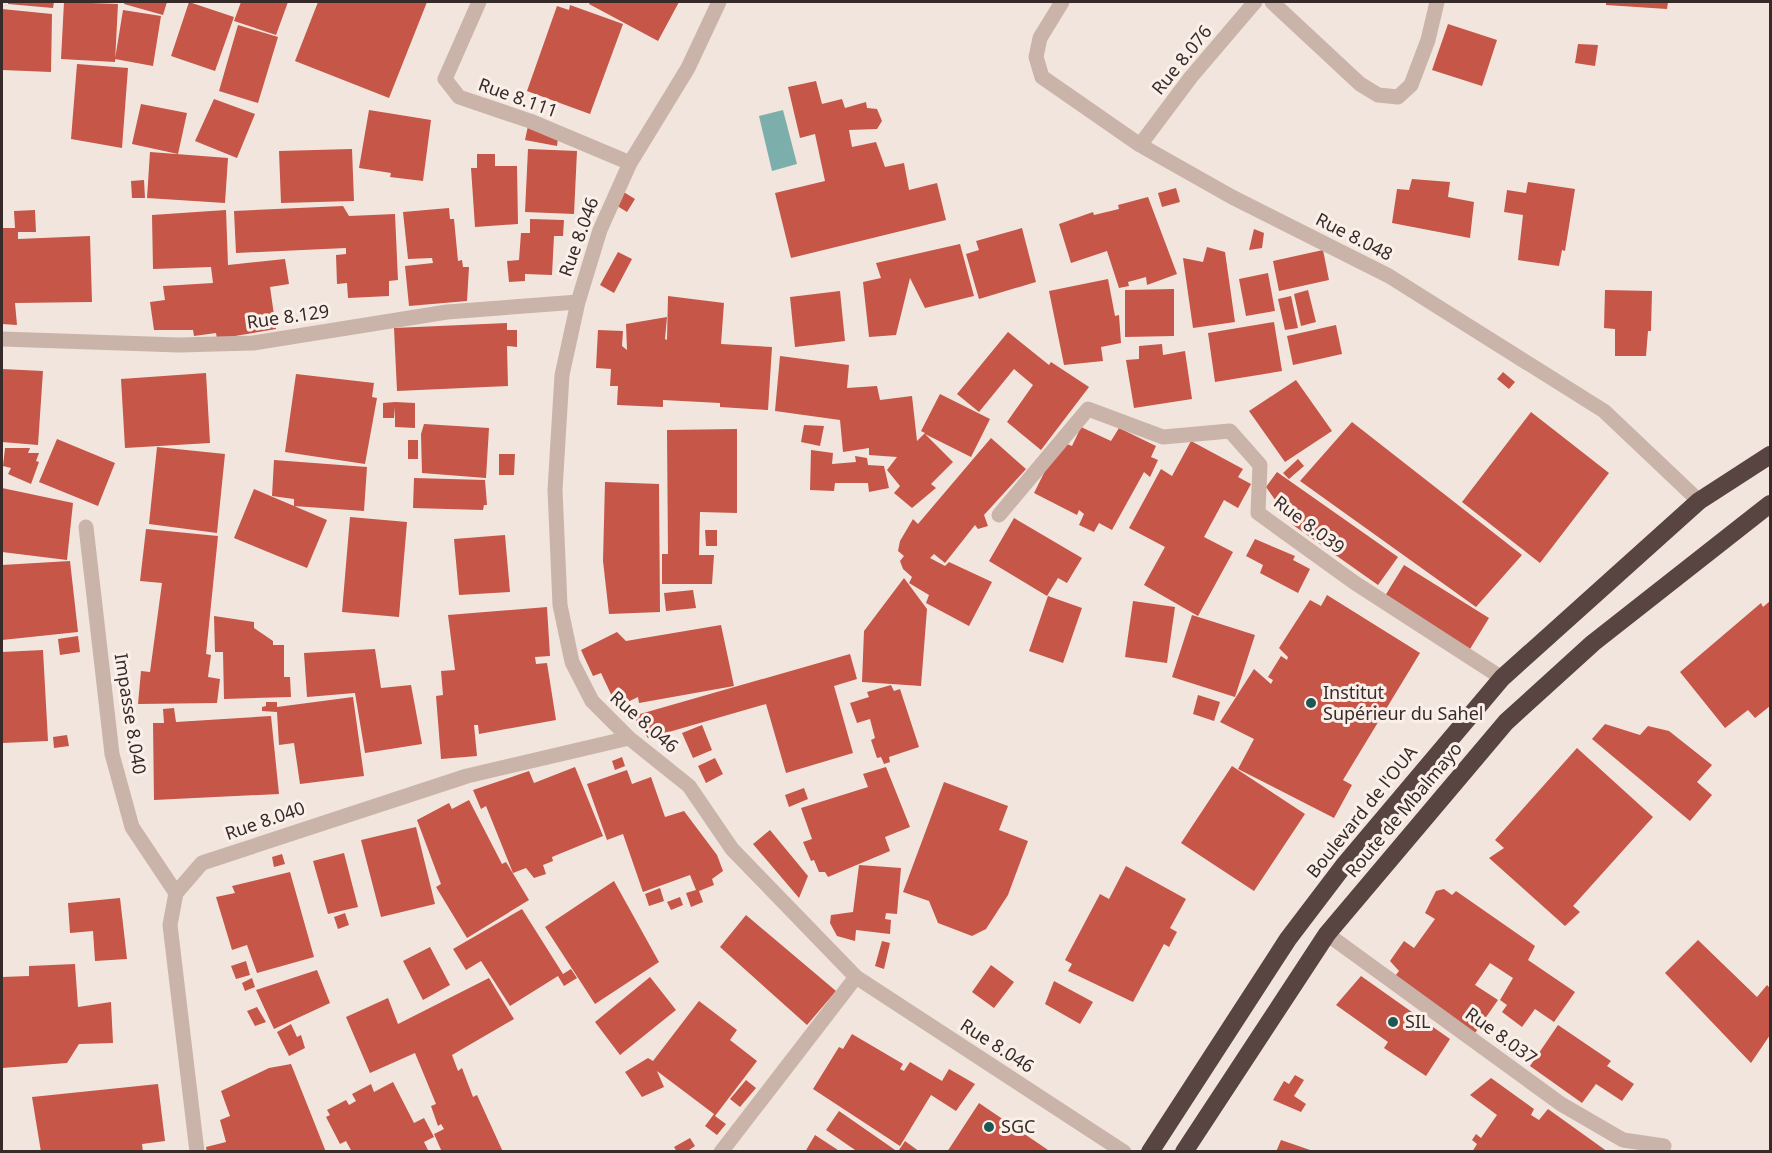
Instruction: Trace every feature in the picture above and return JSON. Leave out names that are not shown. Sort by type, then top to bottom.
[{"type":"highway","name":"Boulevard de l'OUA","points":[[1150,1152],[1288,939],[1352,855],[1502,678],[1700,501],[1770,455]]},
{"type":"highway","name":"Route de Mbalmayo","points":[[1184,1152],[1327,934],[1506,722],[1593,643],[1770,504]]},
{"type":"street","name":"Rue 8.111","points":[[479,2],[445,79],[459,98],[530,121],[630,163]]},
{"type":"street","name":"Rue 8.046","points":[[719,2],[688,68],[630,163],[600,230],[578,302],[562,375],[555,490],[560,605],[572,662],[592,702],[629,738],[688,786],[732,849],[856,977],[1124,1152]]},
{"type":"street","name":"Rue 8.048","points":[[1062,2],[1040,38],[1036,57],[1042,77],[1140,145],[1232,197],[1389,276],[1604,411],[1700,501]]},
{"type":"street","name":"Rue 8.076","points":[[1140,145],[1191,77],[1255,2]]},
{"type":"street","points":[[1272,2],[1360,84],[1378,95],[1398,97],[1411,85],[1428,40],[1437,2]]},
{"type":"street","name":"Rue 8.129","points":[[2,339],[178,345],[253,343],[447,312],[578,302]]},
{"type":"street","name":"Rue 8.039","points":[[999,514],[1088,409],[1163,437],[1230,431],[1260,465],[1258,513],[1355,583],[1502,678]]},
{"type":"street","name":"Impasse 8.040","points":[[86,527],[112,754],[132,827],[176,893]]},
{"type":"street","name":"Rue 8.040","points":[[176,893],[202,863],[467,776],[629,738]]},
{"type":"street","points":[[176,893],[170,926],[197,1152]]},
{"type":"street","name":"Rue 8.037","points":[[1327,934],[1561,1104],[1623,1140],[1664,1146]]},
{"type":"street","points":[[721,1152],[856,977]]},
{"type":"water","points":[[783,110],[797,164],[772,171],[759,116]]},
{"type":"building","points":[[8,2],[54,2],[53,8],[8,4]]},
{"type":"building","points":[[64,2],[118,4],[115,62],[61,59]]},
{"type":"building","points":[[125,2],[167,2],[163,15],[124,4]]},
{"type":"building","points":[[189,2],[234,17],[215,71],[171,56]]},
{"type":"building","points":[[241,2],[288,2],[276,35],[234,21]]},
{"type":"building","points":[[318,2],[427,2],[389,98],[295,61]]},
{"type":"building","points":[[590,2],[679,2],[658,41],[589,4]]},
{"type":"building","points":[[1606,2],[1668,2],[1667,9],[1606,5]]},
{"type":"building","points":[[570,5],[623,24],[590,114],[527,91],[557,6],[569,10]]},
{"type":"building","points":[[2,9],[52,14],[51,72],[2,70]]},
{"type":"building","points":[[123,10],[161,16],[153,66],[115,59]]},
{"type":"building","points":[[1448,24],[1497,40],[1482,86],[1432,70]]},
{"type":"building","points":[[238,25],[278,37],[258,103],[219,91]]},
{"type":"building","points":[[1578,44],[1598,45],[1595,66],[1575,63]]},
{"type":"building","points":[[77,64],[128,68],[122,148],[71,139]]},
{"type":"building","points":[[816,81],[822,104],[842,99],[845,108],[866,102],[867,108],[877,109],[882,121],[877,129],[849,130],[852,147],[876,142],[885,167],[904,163],[909,190],[937,183],[946,220],[791,258],[775,193],[825,181],[815,134],[800,138],[788,87]]},
{"type":"building","points":[[214,99],[255,114],[237,158],[195,141]]},
{"type":"building","points":[[141,104],[187,113],[178,154],[132,144]]},
{"type":"building","points":[[369,110],[431,120],[423,181],[390,177],[391,173],[359,168]]},
{"type":"building","points":[[528,126],[559,131],[557,146],[525,140]]},
{"type":"building","points":[[352,149],[354,201],[281,203],[279,151]]},
{"type":"building","points":[[528,149],[577,151],[574,214],[525,212]]},
{"type":"building","points":[[150,152],[228,158],[225,203],[147,198]]},
{"type":"building","points":[[477,154],[495,154],[495,166],[517,166],[518,224],[475,227],[471,168],[477,168]]},
{"type":"building","points":[[1412,179],[1450,182],[1448,197],[1474,202],[1470,238],[1392,223],[1397,189],[1409,190]]},
{"type":"building","points":[[144,180],[145,198],[132,198],[131,181]]},
{"type":"building","points":[[1528,182],[1575,189],[1565,251],[1562,250],[1559,266],[1518,260],[1523,215],[1504,212],[1507,190],[1526,193]]},
{"type":"building","points":[[1176,188],[1180,202],[1162,207],[1158,193]]},
{"type":"building","points":[[622,191],[635,199],[627,212],[614,204]]},
{"type":"building","points":[[1148,197],[1177,274],[1147,285],[1146,277],[1128,282],[1129,286],[1119,288],[1107,251],[1071,263],[1059,224],[1093,212],[1094,215],[1119,209],[1118,205]]},
{"type":"building","points":[[343,206],[349,216],[395,214],[398,280],[389,281],[389,296],[348,298],[347,283],[337,284],[336,255],[346,254],[346,248],[236,253],[234,211]]},
{"type":"building","points":[[449,208],[450,219],[454,219],[458,261],[462,260],[463,267],[469,267],[467,301],[409,306],[405,266],[433,263],[432,258],[408,259],[403,212]]},
{"type":"building","points":[[35,210],[36,232],[18,232],[18,239],[90,236],[92,302],[15,303],[17,325],[2,324],[2,228],[15,228],[14,211]]},
{"type":"building","points":[[226,210],[228,265],[285,259],[289,284],[270,287],[276,329],[217,339],[216,333],[194,336],[193,330],[154,330],[150,302],[165,300],[163,286],[213,283],[211,267],[153,269],[152,215]]},
{"type":"building","points":[[530,219],[564,220],[563,236],[554,236],[552,275],[525,274],[525,281],[509,282],[507,261],[519,260],[521,233],[530,233]]},
{"type":"building","points":[[1022,228],[1036,282],[979,299],[966,254],[979,250],[976,241]]},
{"type":"building","points":[[1254,229],[1264,233],[1262,248],[1249,250]]},
{"type":"building","points":[[960,244],[974,296],[925,308],[910,278],[896,335],[869,337],[863,282],[881,278],[876,263]]},
{"type":"building","points":[[1207,247],[1225,252],[1235,322],[1193,328],[1183,258],[1203,262]]},
{"type":"building","points":[[1323,250],[1329,280],[1279,291],[1273,261]]},
{"type":"building","points":[[618,252],[632,259],[614,293],[600,285]]},
{"type":"building","points":[[1268,273],[1275,311],[1246,316],[1239,279]]},
{"type":"building","points":[[1108,279],[1115,316],[1119,315],[1121,343],[1101,347],[1103,361],[1064,365],[1049,291]]},
{"type":"building","points":[[1174,289],[1174,336],[1125,337],[1125,290]]},
{"type":"building","points":[[1308,290],[1316,322],[1301,326],[1294,294]]},
{"type":"building","points":[[1605,290],[1652,291],[1651,331],[1648,331],[1646,356],[1615,356],[1615,329],[1604,328]]},
{"type":"building","points":[[840,291],[845,341],[795,347],[790,297]]},
{"type":"building","points":[[668,296],[724,303],[721,344],[772,347],[768,410],[720,407],[720,403],[663,400],[663,407],[617,405],[618,386],[610,386],[611,369],[596,368],[598,330],[623,331],[622,346],[627,350],[626,324],[667,317],[665,339],[667,340]]},
{"type":"building","points":[[1291,296],[1298,328],[1285,330],[1278,299]]},
{"type":"building","points":[[1274,322],[1282,371],[1215,382],[1208,333]]},
{"type":"building","points":[[507,323],[507,330],[517,330],[517,347],[507,346],[508,386],[397,391],[394,328]]},
{"type":"building","points":[[1336,325],[1342,354],[1293,365],[1287,336]]},
{"type":"building","points":[[1008,332],[1049,365],[1051,362],[1089,387],[1041,450],[1007,422],[1033,385],[1014,369],[979,412],[957,394]]},
{"type":"building","points":[[1162,344],[1163,355],[1185,351],[1192,399],[1134,408],[1126,360],[1139,359],[1139,346]]},
{"type":"building","points":[[780,356],[849,365],[847,388],[877,386],[880,400],[912,396],[917,441],[925,433],[921,431],[940,394],[990,419],[971,457],[925,434],[953,462],[931,484],[936,488],[912,508],[894,493],[900,486],[887,470],[897,457],[869,455],[869,448],[843,452],[840,420],[775,411]]},
{"type":"building","points":[[2,369],[43,371],[38,445],[2,442]]},
{"type":"building","points":[[1503,372],[1515,382],[1509,389],[1497,379]]},
{"type":"building","points":[[206,373],[210,443],[125,448],[121,379]]},
{"type":"building","points":[[296,374],[374,383],[372,397],[377,398],[365,464],[285,452]]},
{"type":"building","points":[[1296,380],[1332,431],[1285,462],[1249,411]]},
{"type":"building","points":[[383,403],[415,403],[415,428],[395,427],[395,407],[394,418],[383,418]]},
{"type":"building","points":[[1531,412],[1609,473],[1540,563],[1462,502]]},
{"type":"building","points":[[1352,422],[1522,555],[1476,607],[1300,481]]},
{"type":"building","points":[[424,424],[489,428],[486,478],[422,473],[421,434]]},
{"type":"building","points":[[804,425],[824,426],[820,446],[801,442]]},
{"type":"building","points":[[1081,427],[1111,441],[1119,428],[1156,446],[1151,457],[1158,460],[1150,477],[1144,472],[1112,530],[1099,523],[1094,532],[1079,525],[1084,514],[1079,510],[1077,515],[1034,493],[1051,459],[1067,444],[1072,446]]},
{"type":"building","points":[[737,429],[737,513],[700,512],[699,555],[714,555],[712,584],[662,584],[662,554],[668,554],[667,430]]},
{"type":"building","points":[[991,438],[1026,469],[984,515],[988,526],[978,529],[975,525],[945,563],[934,554],[930,558],[945,566],[949,562],[992,582],[969,626],[926,603],[929,595],[909,583],[912,577],[903,569],[900,561],[904,556],[898,551],[900,541],[913,519],[918,524]]},
{"type":"building","points":[[57,439],[115,463],[98,506],[39,482]]},
{"type":"building","points":[[408,440],[418,440],[418,459],[408,459]]},
{"type":"building","points":[[1191,441],[1243,469],[1238,477],[1251,484],[1238,508],[1224,500],[1204,537],[1233,552],[1198,616],[1144,585],[1165,547],[1129,528],[1161,469],[1172,476]]},
{"type":"building","points":[[157,447],[225,454],[217,533],[149,524]]},
{"type":"building","points":[[5,448],[30,448],[28,453],[39,453],[36,461],[39,462],[31,484],[8,474],[11,468],[3,466]]},
{"type":"building","points":[[811,450],[833,453],[832,464],[856,462],[855,456],[867,458],[868,465],[884,466],[889,488],[869,492],[868,483],[835,483],[834,491],[810,490]]},
{"type":"building","points":[[499,454],[515,454],[514,475],[499,475]]},
{"type":"building","points":[[1298,459],[1304,466],[1289,479],[1283,473]]},
{"type":"building","points":[[274,460],[367,467],[364,511],[294,506],[294,499],[272,496]]},
{"type":"building","points":[[1277,472],[1398,557],[1378,585],[1293,525],[1266,487]]},
{"type":"building","points":[[414,478],[485,480],[487,505],[484,505],[483,510],[413,508]]},
{"type":"building","points":[[605,482],[659,484],[660,612],[609,614],[603,561]]},
{"type":"building","points":[[2,488],[73,503],[67,560],[2,552]]},
{"type":"building","points":[[254,489],[327,520],[307,568],[234,538]]},
{"type":"building","points":[[350,517],[407,522],[399,617],[342,612]]},
{"type":"building","points":[[1014,518],[1082,558],[1067,583],[1058,578],[1047,596],[989,561]]},
{"type":"building","points":[[146,529],[218,536],[206,654],[211,655],[208,677],[220,679],[217,703],[138,704],[141,671],[150,672],[162,583],[140,581]]},
{"type":"building","points":[[705,530],[717,530],[717,546],[706,546]]},
{"type":"building","points":[[505,535],[510,592],[459,595],[454,539]]},
{"type":"building","points":[[1255,539],[1295,556],[1293,560],[1310,569],[1298,593],[1260,573],[1263,565],[1246,556]]},
{"type":"building","points":[[70,561],[78,632],[2,640],[2,565]]},
{"type":"building","points":[[1404,565],[1489,618],[1470,649],[1385,596]]},
{"type":"building","points":[[904,578],[927,609],[921,686],[862,682],[864,631]]},
{"type":"building","points":[[693,590],[696,608],[666,611],[664,593]]},
{"type":"building","name":"Institut Supérieur du Sahel","points":[[1327,595],[1420,653],[1343,780],[1352,785],[1334,818],[1238,769],[1254,739],[1220,722],[1254,669],[1271,684],[1273,680],[1268,677],[1281,656],[1287,660],[1288,657],[1279,648],[1310,600],[1321,606]]},
{"type":"building","points":[[1048,596],[1082,608],[1063,663],[1029,651]]},
{"type":"building","points":[[1133,601],[1175,607],[1167,663],[1125,657]]},
{"type":"building","points":[[1770,601],[1770,706],[1755,718],[1748,710],[1725,728],[1680,672],[1761,603],[1763,607]]},
{"type":"building","points":[[547,607],[550,656],[535,657],[536,664],[547,663],[556,720],[479,734],[478,725],[474,725],[477,756],[441,759],[436,696],[443,695],[441,671],[455,670],[448,615]]},
{"type":"building","points":[[1192,615],[1255,635],[1235,697],[1172,677]]},
{"type":"building","points":[[214,616],[254,622],[254,628],[273,641],[273,645],[284,645],[284,677],[290,677],[291,697],[224,699],[223,652],[215,652]]},
{"type":"building","points":[[721,625],[734,686],[639,703],[638,697],[617,707],[601,673],[593,676],[581,650],[617,632],[626,641]]},
{"type":"building","points":[[78,636],[80,652],[60,655],[58,639]]},
{"type":"building","points":[[375,649],[381,688],[411,685],[422,744],[365,753],[355,693],[307,697],[304,653]]},
{"type":"building","points":[[43,650],[48,741],[2,743],[2,652]]},
{"type":"building","points":[[850,654],[857,679],[834,686],[853,753],[786,773],[766,704],[648,738],[633,716]]},
{"type":"building","points":[[891,685],[894,691],[900,689],[919,747],[889,757],[890,762],[884,764],[881,757],[877,758],[871,740],[875,738],[870,719],[857,723],[850,703],[869,697],[867,692]]},
{"type":"building","points":[[1198,695],[1220,702],[1214,721],[1193,714]]},
{"type":"building","points":[[353,697],[364,776],[300,784],[294,743],[279,745],[277,712],[262,711],[262,707],[266,706],[266,702],[277,702],[277,707]]},
{"type":"building","points":[[174,708],[176,722],[271,716],[279,794],[154,800],[153,723],[164,723],[163,709]]},
{"type":"building","points":[[1605,724],[1640,735],[1648,726],[1669,731],[1712,765],[1697,782],[1712,795],[1690,821],[1592,739]]},
{"type":"building","points":[[702,725],[712,750],[693,758],[682,733]]},
{"type":"building","points":[[67,735],[69,746],[54,748],[53,737]]},
{"type":"building","points":[[1577,748],[1653,817],[1573,906],[1580,912],[1565,926],[1489,858],[1504,848],[1495,840]]},
{"type":"building","points":[[622,757],[625,766],[615,770],[612,761]]},
{"type":"building","points":[[715,758],[723,774],[706,783],[698,766]]},
{"type":"building","points":[[1232,766],[1305,814],[1254,891],[1181,843]]},
{"type":"building","points":[[575,767],[603,836],[552,857],[553,861],[543,865],[546,874],[534,878],[526,868],[513,873],[486,806],[481,809],[473,790],[529,771],[534,783]]},
{"type":"building","points":[[886,767],[910,827],[885,837],[890,851],[828,877],[825,872],[819,872],[814,860],[811,861],[803,842],[812,839],[801,808],[868,787],[863,774]]},
{"type":"building","points":[[627,770],[632,784],[651,777],[665,817],[684,811],[717,855],[723,871],[712,879],[714,885],[699,891],[703,902],[691,907],[686,893],[696,890],[690,875],[643,892],[623,834],[607,840],[587,784]]},
{"type":"building","points":[[944,782],[1008,806],[999,830],[1028,841],[1008,895],[986,929],[972,936],[938,923],[929,901],[903,892]]},
{"type":"building","points":[[804,788],[808,799],[789,807],[785,795]]},
{"type":"building","points":[[469,800],[502,864],[506,862],[529,900],[467,938],[436,887],[441,884],[417,820],[449,803],[452,809]]},
{"type":"building","points":[[416,827],[435,904],[381,917],[361,840]]},
{"type":"building","points":[[770,830],[808,876],[799,898],[753,844]]},
{"type":"building","points":[[344,853],[358,907],[328,914],[313,861]]},
{"type":"building","points":[[282,854],[285,864],[274,867],[272,857]]},
{"type":"building","points":[[859,865],[901,868],[897,914],[886,913],[885,919],[891,920],[890,934],[856,930],[855,941],[837,936],[830,923],[831,915],[853,912]]},
{"type":"building","points":[[1126,866],[1186,899],[1170,928],[1177,932],[1169,947],[1164,944],[1133,1002],[1068,971],[1072,964],[1065,960],[1100,894],[1109,899]]},
{"type":"building","points":[[290,872],[314,957],[257,973],[247,945],[232,950],[216,897],[235,893],[232,886]]},
{"type":"building","points":[[614,881],[659,962],[595,1004],[545,927]]},
{"type":"building","points":[[660,888],[664,901],[649,906],[645,894]]},
{"type":"building","points":[[1444,889],[1452,895],[1456,891],[1535,946],[1528,960],[1575,992],[1554,1022],[1535,1009],[1522,1027],[1502,1012],[1507,1005],[1500,1000],[1513,978],[1490,963],[1475,985],[1498,1000],[1475,1033],[1395,976],[1399,971],[1390,961],[1404,941],[1414,948],[1435,919],[1425,913],[1436,891]]},
{"type":"building","points":[[680,897],[683,905],[671,910],[667,902]]},
{"type":"building","points":[[120,898],[127,959],[95,961],[93,931],[70,933],[68,903]]},
{"type":"building","points":[[522,909],[563,974],[571,969],[577,978],[564,986],[558,976],[510,1006],[481,961],[466,970],[453,949]]},
{"type":"building","points":[[345,913],[349,925],[338,929],[334,917]]},
{"type":"building","points":[[746,915],[836,991],[807,1025],[720,947]]},
{"type":"building","points":[[1698,940],[1757,997],[1767,985],[1770,988],[1770,1035],[1751,1063],[1665,973]]},
{"type":"building","points":[[882,941],[890,943],[884,969],[875,966]]},
{"type":"building","points":[[430,947],[450,985],[423,1000],[403,961]]},
{"type":"building","points":[[246,961],[250,975],[236,979],[231,966]]},
{"type":"building","points":[[75,964],[78,1007],[111,1002],[113,1043],[79,1044],[67,1063],[2,1068],[2,977],[29,976],[29,966]]},
{"type":"building","points":[[991,965],[1014,982],[994,1008],[972,992]]},
{"type":"building","points":[[317,970],[330,1003],[274,1029],[256,990]]},
{"type":"building","name":"SIL","points":[[1361,976],[1450,1039],[1426,1076],[1384,1048],[1388,1042],[1336,1005]]},
{"type":"building","points":[[650,977],[676,1010],[620,1055],[595,1022]]},
{"type":"building","points":[[252,978],[255,987],[245,991],[242,983]]},
{"type":"building","points":[[489,978],[514,1019],[452,1055],[458,1071],[462,1068],[473,1097],[477,1095],[503,1152],[442,1152],[434,1134],[444,1129],[441,1124],[438,1126],[431,1106],[436,1104],[415,1053],[370,1073],[346,1017],[388,998],[398,1024]]},
{"type":"building","points":[[1054,981],[1093,1002],[1080,1024],[1045,1004]]},
{"type":"building","points":[[699,1001],[737,1030],[730,1040],[757,1061],[715,1116],[726,1124],[717,1135],[705,1126],[714,1114],[657,1071],[664,1087],[642,1097],[625,1072],[648,1058],[653,1061]]},
{"type":"building","points":[[257,1007],[266,1022],[255,1026],[247,1011]]},
{"type":"building","points":[[291,1024],[297,1037],[301,1035],[305,1048],[289,1056],[277,1032]]},
{"type":"building","points":[[1558,1025],[1611,1061],[1607,1066],[1634,1084],[1622,1101],[1596,1084],[1582,1103],[1530,1066]]},
{"type":"building","points":[[852,1034],[903,1064],[900,1069],[904,1071],[910,1062],[942,1081],[949,1069],[975,1084],[956,1111],[931,1095],[900,1146],[813,1089],[839,1047],[843,1049]]},
{"type":"building","points":[[291,1064],[326,1152],[207,1152],[206,1147],[226,1142],[220,1120],[230,1116],[221,1091],[269,1068]]},
{"type":"building","points":[[1295,1075],[1304,1080],[1294,1096],[1306,1104],[1301,1112],[1273,1100],[1284,1081],[1289,1084]]},
{"type":"building","points":[[1491,1078],[1534,1109],[1531,1115],[1539,1120],[1548,1109],[1608,1152],[1472,1152],[1477,1144],[1472,1140],[1476,1134],[1481,1138],[1497,1115],[1470,1095]]},
{"type":"building","points":[[746,1080],[756,1088],[740,1107],[730,1099]]},
{"type":"building","points":[[393,1082],[414,1123],[424,1118],[434,1137],[424,1142],[429,1152],[352,1152],[346,1141],[340,1144],[326,1117],[330,1115],[327,1110],[346,1100],[349,1105],[356,1101],[352,1094],[371,1084],[374,1092]]},
{"type":"building","points":[[158,1084],[165,1141],[142,1144],[143,1152],[41,1152],[32,1097]]},
{"type":"building","name":"SGC","points":[[979,1103],[1051,1152],[947,1152]]},
{"type":"building","points":[[839,1111],[898,1152],[858,1152],[826,1130]]},
{"type":"building","points":[[815,1135],[841,1152],[805,1152]]},
{"type":"building","points":[[690,1138],[695,1146],[686,1152],[677,1152],[674,1147]]},
{"type":"building","points":[[1281,1140],[1313,1151],[1313,1152],[1276,1152]]},
{"type":"building","points":[[905,1141],[920,1152],[901,1152],[899,1150]]},
{"type":"place","name":"Institut Supérieur du Sahel","points":[[1311,703]]},
{"type":"place","name":"SIL","points":[[1393,1022]]},
{"type":"place","name":"SGC","points":[[989,1127]]}]
